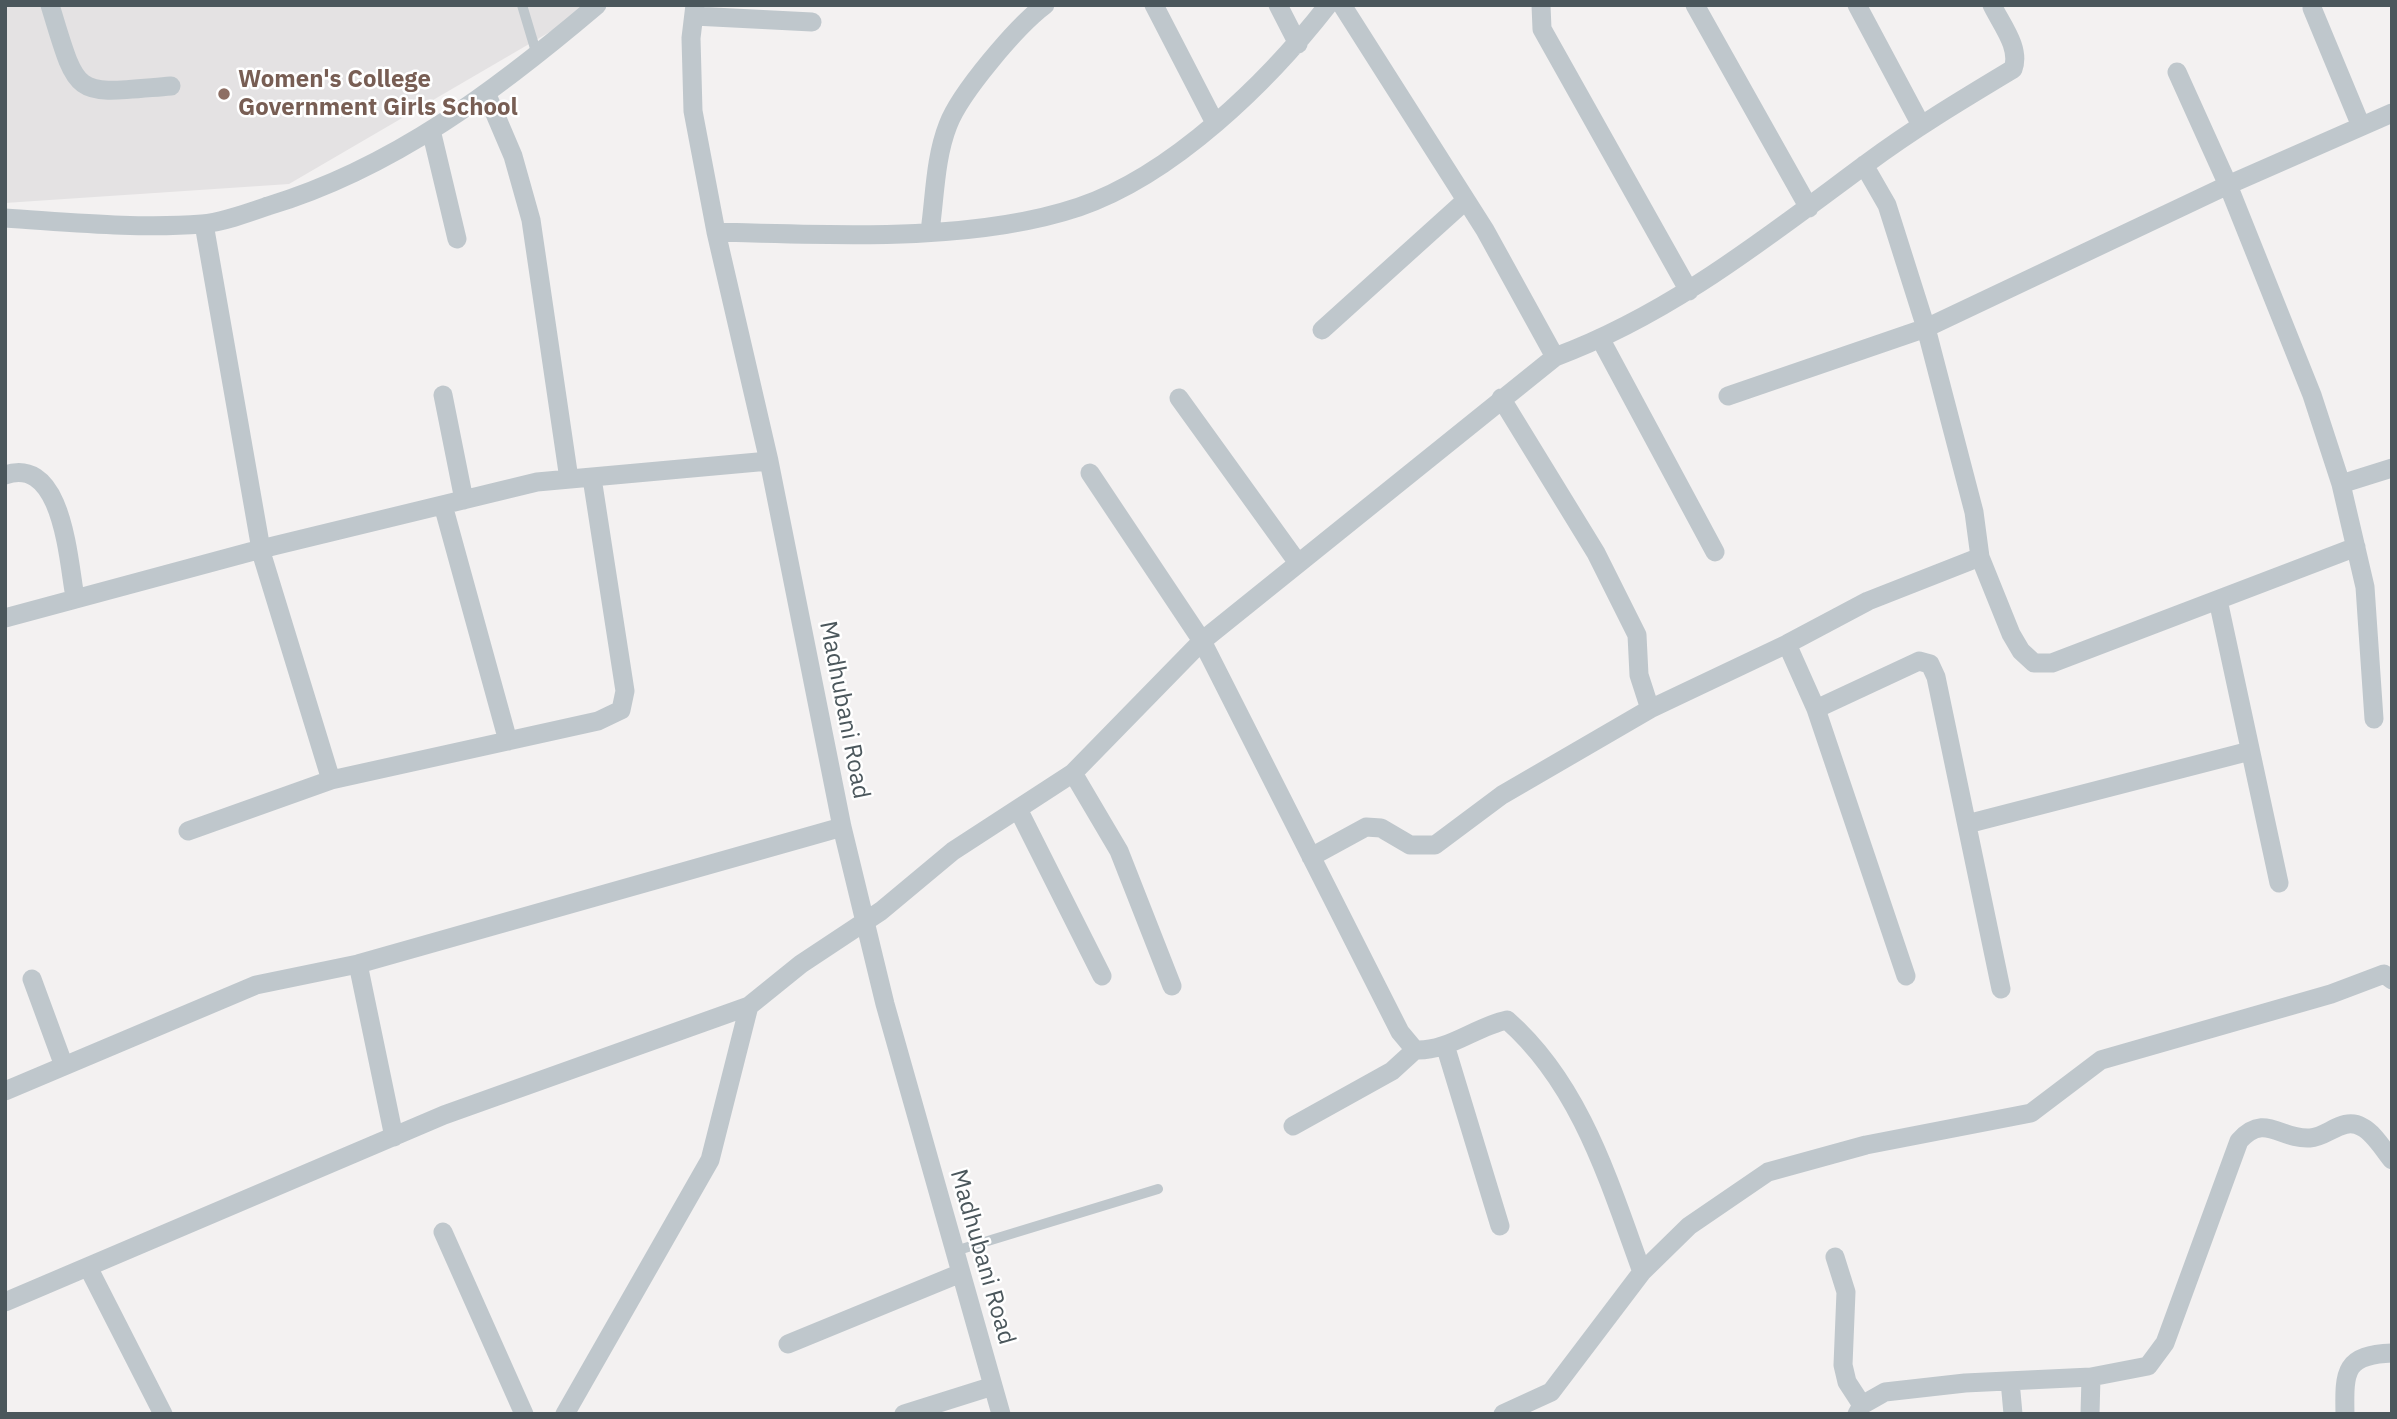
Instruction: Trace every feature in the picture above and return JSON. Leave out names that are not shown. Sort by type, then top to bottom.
[{"type":"street","points":[[50,5],[70,72],[83,85],[99,92],[171,86]]},
{"type":"street","points":[[5,218],[82,223],[204,224],[296,198],[335,183],[431,130],[487,95],[597,5]]},
{"type":"street","points":[[930,231],[941,150],[948,124],[959,104],[1024,22],[1045,5]]},
{"type":"street","points":[[1154,5],[1214,123]]},
{"type":"street","points":[[1278,5],[1297,44]]},
{"type":"street","points":[[716,232],[849,236],[930,231],[992,226],[1080,206],[1161,166],[1214,123],[1297,44],[1328,5]]},
{"type":"street","points":[[1342,5],[1485,230],[1555,357]]},
{"type":"street","points":[[1541,5],[1542,29],[1689,291]]},
{"type":"street","points":[[1695,5],[1810,208]]},
{"type":"street","points":[[1857,5],[1921,125]]},
{"type":"street","points":[[5,1302],[444,1115],[749,1006],[801,964],[865,922],[953,851],[1020,811],[1073,774],[1202,641],[1555,357],[1601,340],[1689,291],[1810,208],[1921,125],[2013,69],[2016,59],[2013,46],[1992,5]]},
{"type":"street","points":[[2312,8],[2361,126]]},
{"type":"street","points":[[694,11],[812,22]]},
{"type":"street","name":"Madhubani Road","points":[[694,11],[693,111],[716,232],[769,461],[842,827],[865,922],[1001,1414]]},
{"type":"street","points":[[2177,72],[2228,185],[2312,396],[2341,484],[2365,587],[2374,719]]},
{"type":"street","points":[[487,95],[513,156],[531,220],[569,480]]},
{"type":"street","points":[[1728,396],[1926,328],[2228,185],[2392,113]]},
{"type":"street","points":[[431,130],[457,239]]},
{"type":"street","points":[[1864,165],[1887,205],[1926,328],[1974,512],[1980,557],[2011,634],[2021,652],[2034,663],[2052,663],[2357,547]]},
{"type":"street","points":[[1322,330],[1465,201]]},
{"type":"street","points":[[204,224],[261,549],[331,780]]},
{"type":"street","points":[[1601,340],[1715,552]]},
{"type":"street","points":[[443,395],[464,500]]},
{"type":"street","points":[[1179,398],[1298,563]]},
{"type":"street","points":[[1501,398],[1597,553],[1637,635],[1639,675],[1650,709]]},
{"type":"street","points":[[5,618],[261,549],[537,482],[769,461]]},
{"type":"street","points":[[2341,484],[2392,468]]},
{"type":"street","points":[[5,475],[13,472],[34,475],[48,486],[57,509],[75,597]]},
{"type":"street","points":[[1090,473],[1202,641],[1400,1032],[1415,1050]]},
{"type":"street","points":[[188,831],[331,780],[613,717],[621,710],[625,701],[592,478]]},
{"type":"street","points":[[443,505],[508,741]]},
{"type":"street","points":[[1311,857],[1366,827],[1381,828],[1410,845],[1435,845],[1502,795],[1650,709],[1787,644],[1868,601],[1980,557]]},
{"type":"street","points":[[2218,600],[2279,883]]},
{"type":"street","points":[[1787,644],[1816,709],[1906,976]]},
{"type":"street","points":[[1816,709],[1919,662],[1930,664],[1936,677],[2001,989]]},
{"type":"street","points":[[1966,824],[2250,751]]},
{"type":"street","points":[[1073,774],[1119,851],[1172,986]]},
{"type":"street","points":[[1020,811],[1101,976]]},
{"type":"street","points":[[5,1091],[256,985],[358,964],[842,827]]},
{"type":"street","points":[[358,964],[394,1137]]},
{"type":"street","points":[[1503,1414],[1551,1392],[1642,1272],[1689,1226],[1768,1172],[1866,1145],[2031,1113],[2101,1060],[2331,994],[2372,976],[2384,974],[2392,980]]},
{"type":"street","points":[[32,979],[64,1066]]},
{"type":"street","points":[[565,1414],[710,1160],[749,1006]]},
{"type":"street","points":[[1293,1126],[1392,1071],[1415,1050],[1433,1051],[1487,1024],[1507,1020],[1529,1039],[1572,1101],[1597,1148],[1642,1272]]},
{"type":"street","points":[[1445,1045],[1500,1226]]},
{"type":"street","points":[[1835,1257],[1846,1292],[1843,1365],[1859,1410],[1885,1392],[2091,1377],[2148,1366],[2165,1343],[2239,1141],[2248,1132],[2261,1126],[2313,1138],[2350,1123],[2362,1126],[2392,1160]]},
{"type":"street","points":[[443,1233],[524,1414]]},
{"type":"street","points":[[88,1267],[163,1414]]},
{"type":"street","points":[[788,1344],[961,1273]]},
{"type":"street","points":[[2345,1414],[2344,1386],[2353,1363],[2365,1354],[2392,1353]]},
{"type":"street","points":[[2090,1414],[2091,1377]]},
{"type":"street","points":[[2010,1381],[2014,1414]]},
{"type":"street","points":[[904,1414],[993,1386]]},
{"type":"lane","points":[[522,5],[538,55]]},
{"type":"lane","points":[[955,1251],[1158,1189]]},
{"type":"shaded area","name":"Women's College Government Girls School","points":[[5,5],[596,5],[289,184],[5,203]]},
{"type":"place","name":"Women's College Government Girls School","points":[[224,94]]}]
